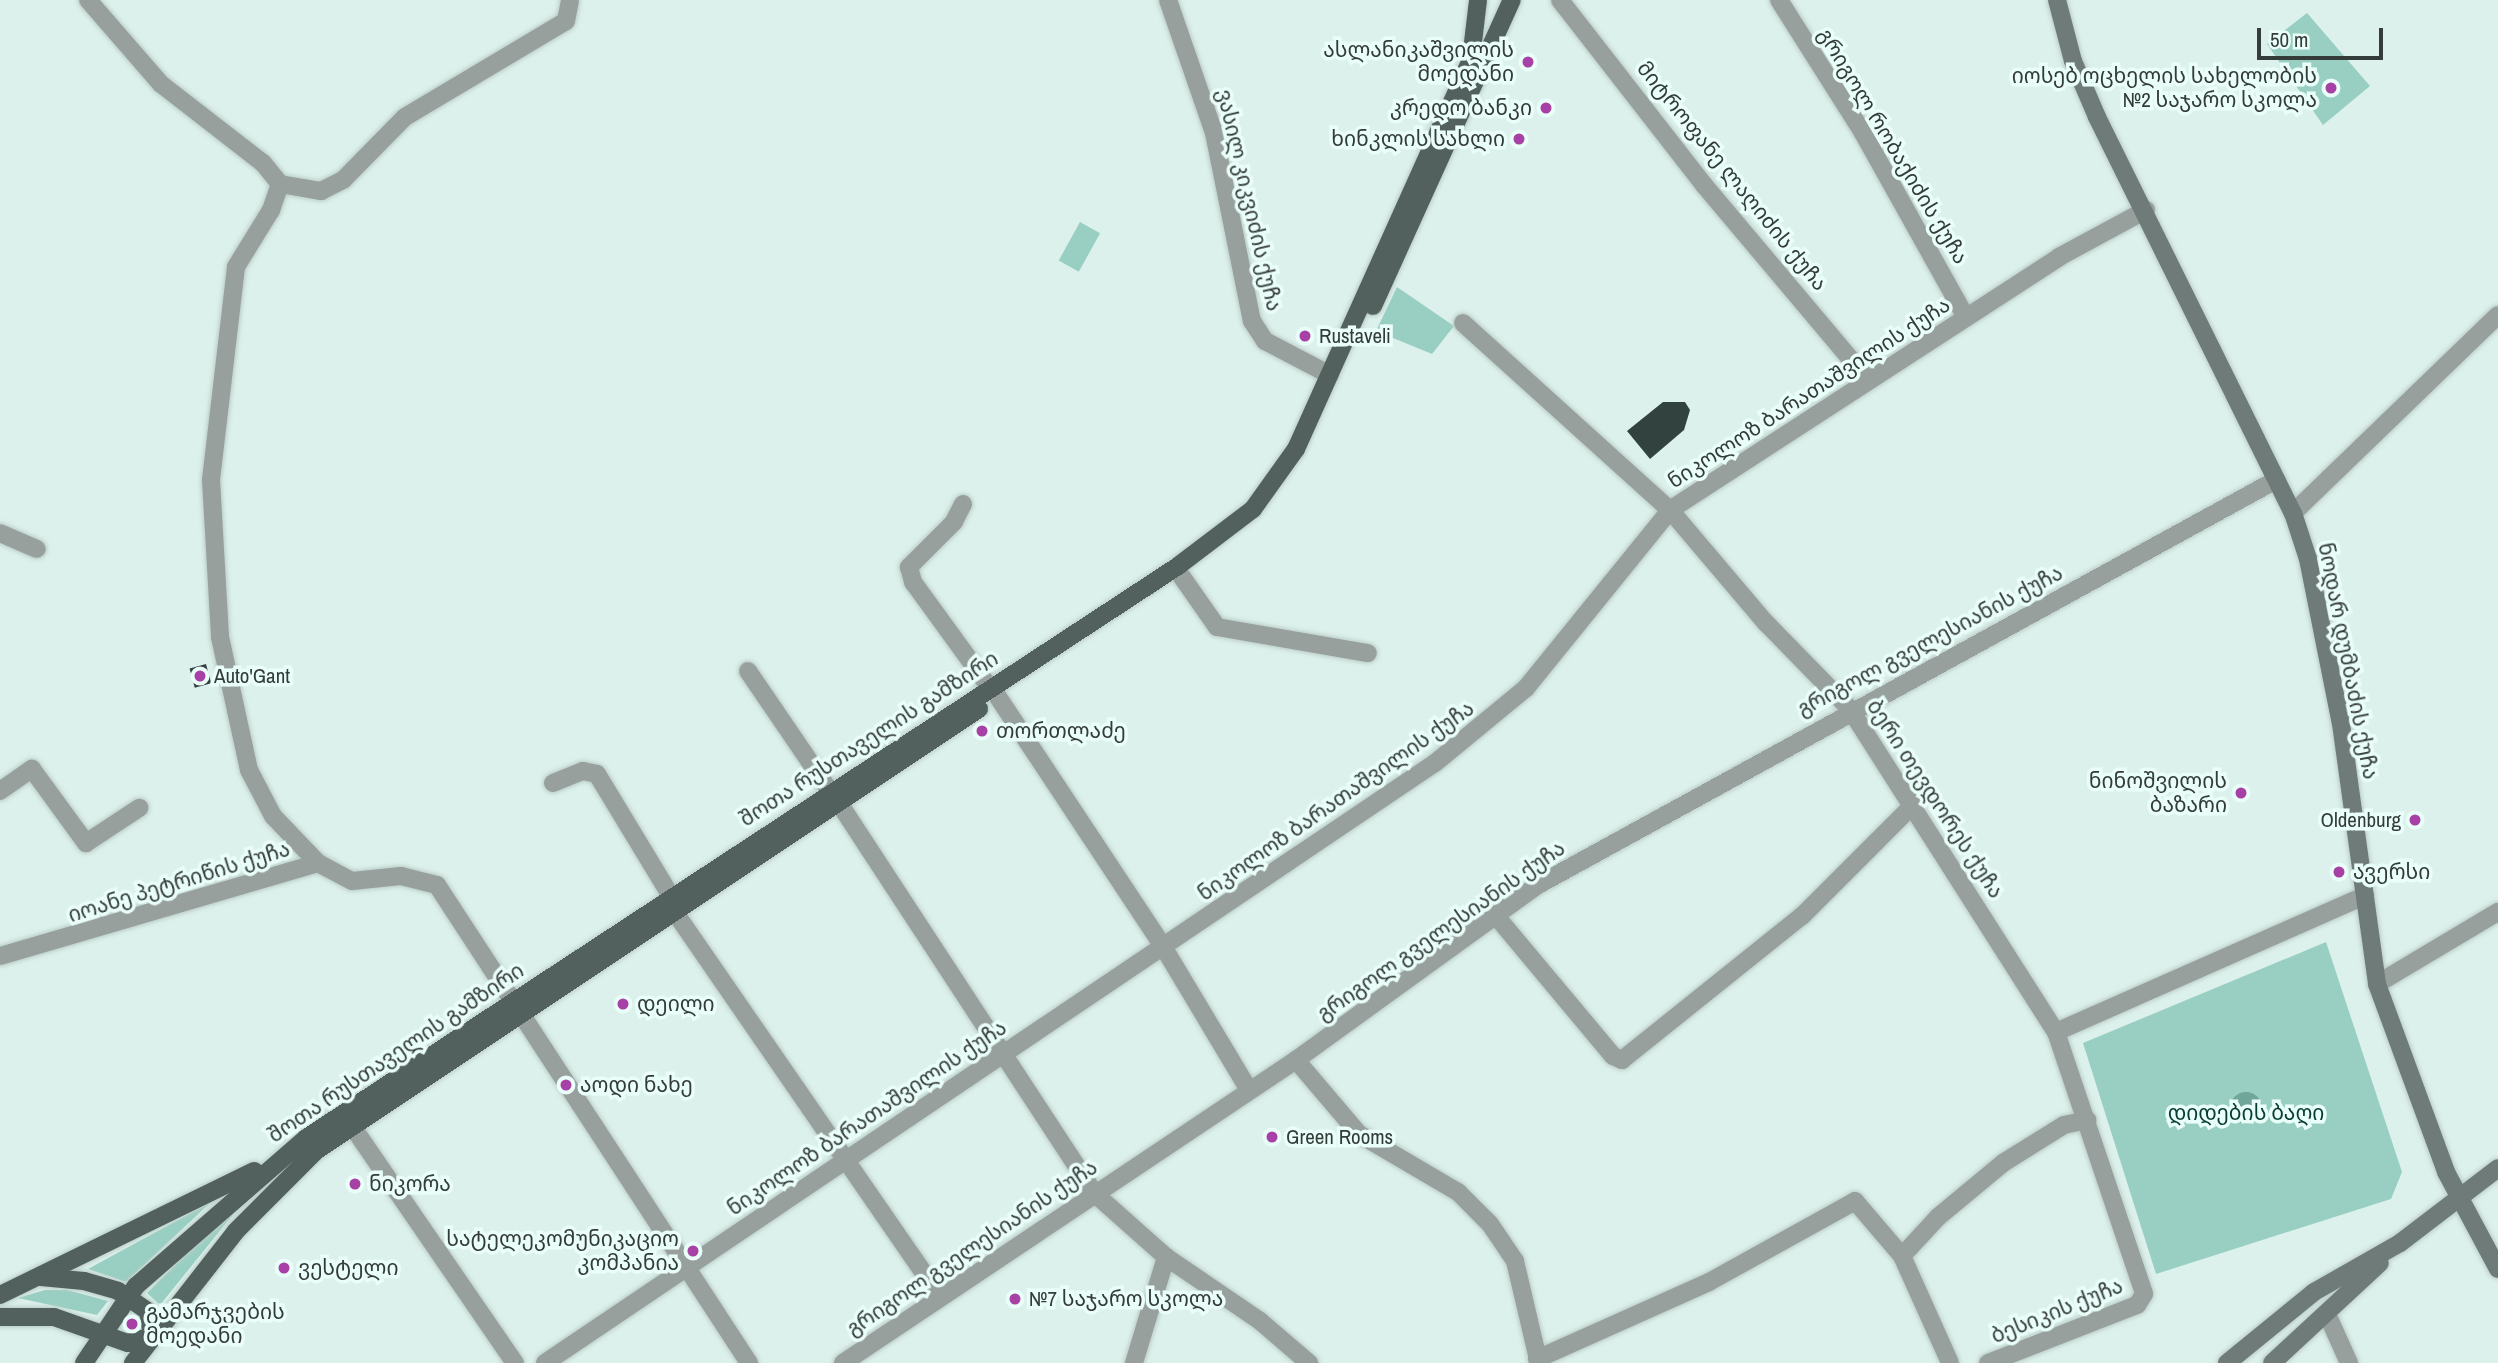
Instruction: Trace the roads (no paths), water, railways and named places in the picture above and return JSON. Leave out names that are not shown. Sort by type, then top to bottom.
[{"type":"main road","name":"შოთა რუსთაველის გამზირი","points":[[84,1363],[100,1332],[127,1297],[274,1163],[517,1008],[994,692],[1188,558],[1253,509],[1296,449],[1471,59],[1478,0]]},
{"type":"main road","name":"შოთა რუსთაველის გამზირი","points":[[994,692],[1182,577],[1260,516],[1301,459],[1480,75],[1512,0]]},
{"type":"main road","name":"ნოდარ დუმბაძის ქუჩა","points":[[2057,0],[2096,117],[2146,210],[2293,513],[2308,559],[2341,724],[2377,984],[2460,1200],[2498,1269]]},
{"type":"main road","name":"შოთა რუსთაველის გამზირი","points":[[133,1363],[152,1336],[275,1188],[352,1126],[517,1008]]},
{"type":"main road","points":[[0,1295],[274,1163]]},
{"type":"main road","points":[[2227,1363],[2314,1292],[2400,1243],[2460,1200],[2498,1168]]},
{"type":"main road","points":[[2272,1363],[2400,1243]]},
{"type":"main road","points":[[0,1317],[54,1317],[128,1343],[152,1336],[148,1311],[127,1297],[84,1281],[41,1277]]},
{"type":"street","points":[[88,0],[160,83],[263,163],[280,184],[321,191],[342,180],[405,117],[566,21],[570,0]]},
{"type":"street","name":"ვასილ კიკვიძის ქუჩა","points":[[1168,0],[1214,133],[1252,321],[1265,341],[1329,375]]},
{"type":"street","name":"მიტროფანე ლაღიძის ქუჩა","points":[[1560,0],[1704,185],[1868,380]]},
{"type":"street","name":"გრიგოლ რობაქიძის ქუჩა","points":[[1779,0],[1863,133],[1966,317]]},
{"type":"street","points":[[280,184],[271,210],[236,267],[225,332],[211,481],[220,637],[249,770],[273,816],[318,863]]},
{"type":"street","name":"ნიკოლოზ ბარათაშვილის ქუჩა","points":[[545,1363],[1435,763],[1499,713],[1670,510],[1966,317],[2146,210]]},
{"type":"street","points":[[2293,513],[2498,315]]},
{"type":"street","name":"ბერი თევდორეს ქუჩა","points":[[1462,323],[1670,510],[1766,623],[1850,709],[1915,803],[2056,1032],[2087,1120],[2142,1300]]},
{"type":"street","name":"გრიგოლ გველესიანის ქუჩა","points":[[843,1363],[1296,1060],[1496,916],[1585,857],[1850,709],[2276,480]]},
{"type":"street","points":[[963,504],[954,522],[909,567],[913,582],[994,692],[1164,947],[1249,1090]]},
{"type":"street","points":[[0,533],[37,549]]},
{"type":"street","points":[[1182,577],[1217,627],[1368,653]]},
{"type":"street","points":[[748,671],[835,797],[1094,1193],[1166,1257],[1260,1321],[1309,1363]]},
{"type":"street","points":[[0,791],[32,769],[86,843],[139,808]]},
{"type":"street","points":[[553,783],[583,771],[597,774],[672,904],[940,1297]]},
{"type":"street","points":[[1496,916],[1622,1060],[1802,916],[1915,803]]},
{"type":"street","name":"იოანე პეტრიწის ქუჩა","points":[[0,956],[318,863],[352,881],[401,876],[437,885],[749,1363]]},
{"type":"street","points":[[2056,1032],[2365,896]]},
{"type":"street","points":[[2377,984],[2498,912]]},
{"type":"street","points":[[1296,1060],[1359,1134],[1458,1192],[1490,1224],[1515,1261],[1538,1361],[1697,1287],[1851,1202],[1858,1203],[1902,1256],[1950,1363]]},
{"type":"street","points":[[1902,1256],[1938,1217],[2003,1163],[2064,1125],[2087,1120]]},
{"type":"street","points":[[352,1126],[515,1363]]},
{"type":"street","points":[[1134,1363],[1166,1257]]},
{"type":"street","name":"ბესიკის ქუჩა","points":[[1988,1363],[2142,1300]]},
{"type":"street","points":[[2327,1314],[2349,1363]]},
{"type":"place","name":"ასლანიკაშვილის მოედანი","points":[[1528,62]]},
{"type":"place","name":"იოსებ ოცხელის სახელობის №2 საჯარო სკოლა","points":[[2331,88]]},
{"type":"place","name":"კრედო ბანკი","points":[[1546,108]]},
{"type":"place","name":"ხინკლის სახლი","points":[[1519,139]]},
{"type":"place","name":"Rustaveli","points":[[1305,336]]},
{"type":"place","name":"Auto'Gant","points":[[200,676]]},
{"type":"place","name":"თორთლაძე","points":[[982,731]]},
{"type":"place","name":"ნინოშვილის ბაზარი","points":[[2241,793]]},
{"type":"place","name":"Oldenburg","points":[[2415,820]]},
{"type":"place","name":"ავერსი","points":[[2339,872]]},
{"type":"place","name":"დეილი","points":[[623,1004]]},
{"type":"place","name":"აოდი ნახე","points":[[566,1085]]},
{"type":"place","name":"Green Rooms","points":[[1272,1137]]},
{"type":"place","name":"ნიკორა","points":[[355,1184]]},
{"type":"place","name":"სატელეკომუნიკაციო კომპანია","points":[[693,1251]]},
{"type":"place","name":"ვესტელი","points":[[284,1268]]},
{"type":"place","name":"№7 საჯარო სკოლა","points":[[1015,1299]]},
{"type":"place","name":"გამარჯვების მოედანი","points":[[132,1324]]},
{"type":"park label","name":"დიდების ბაღი","points":[[2246,1113]]}]
